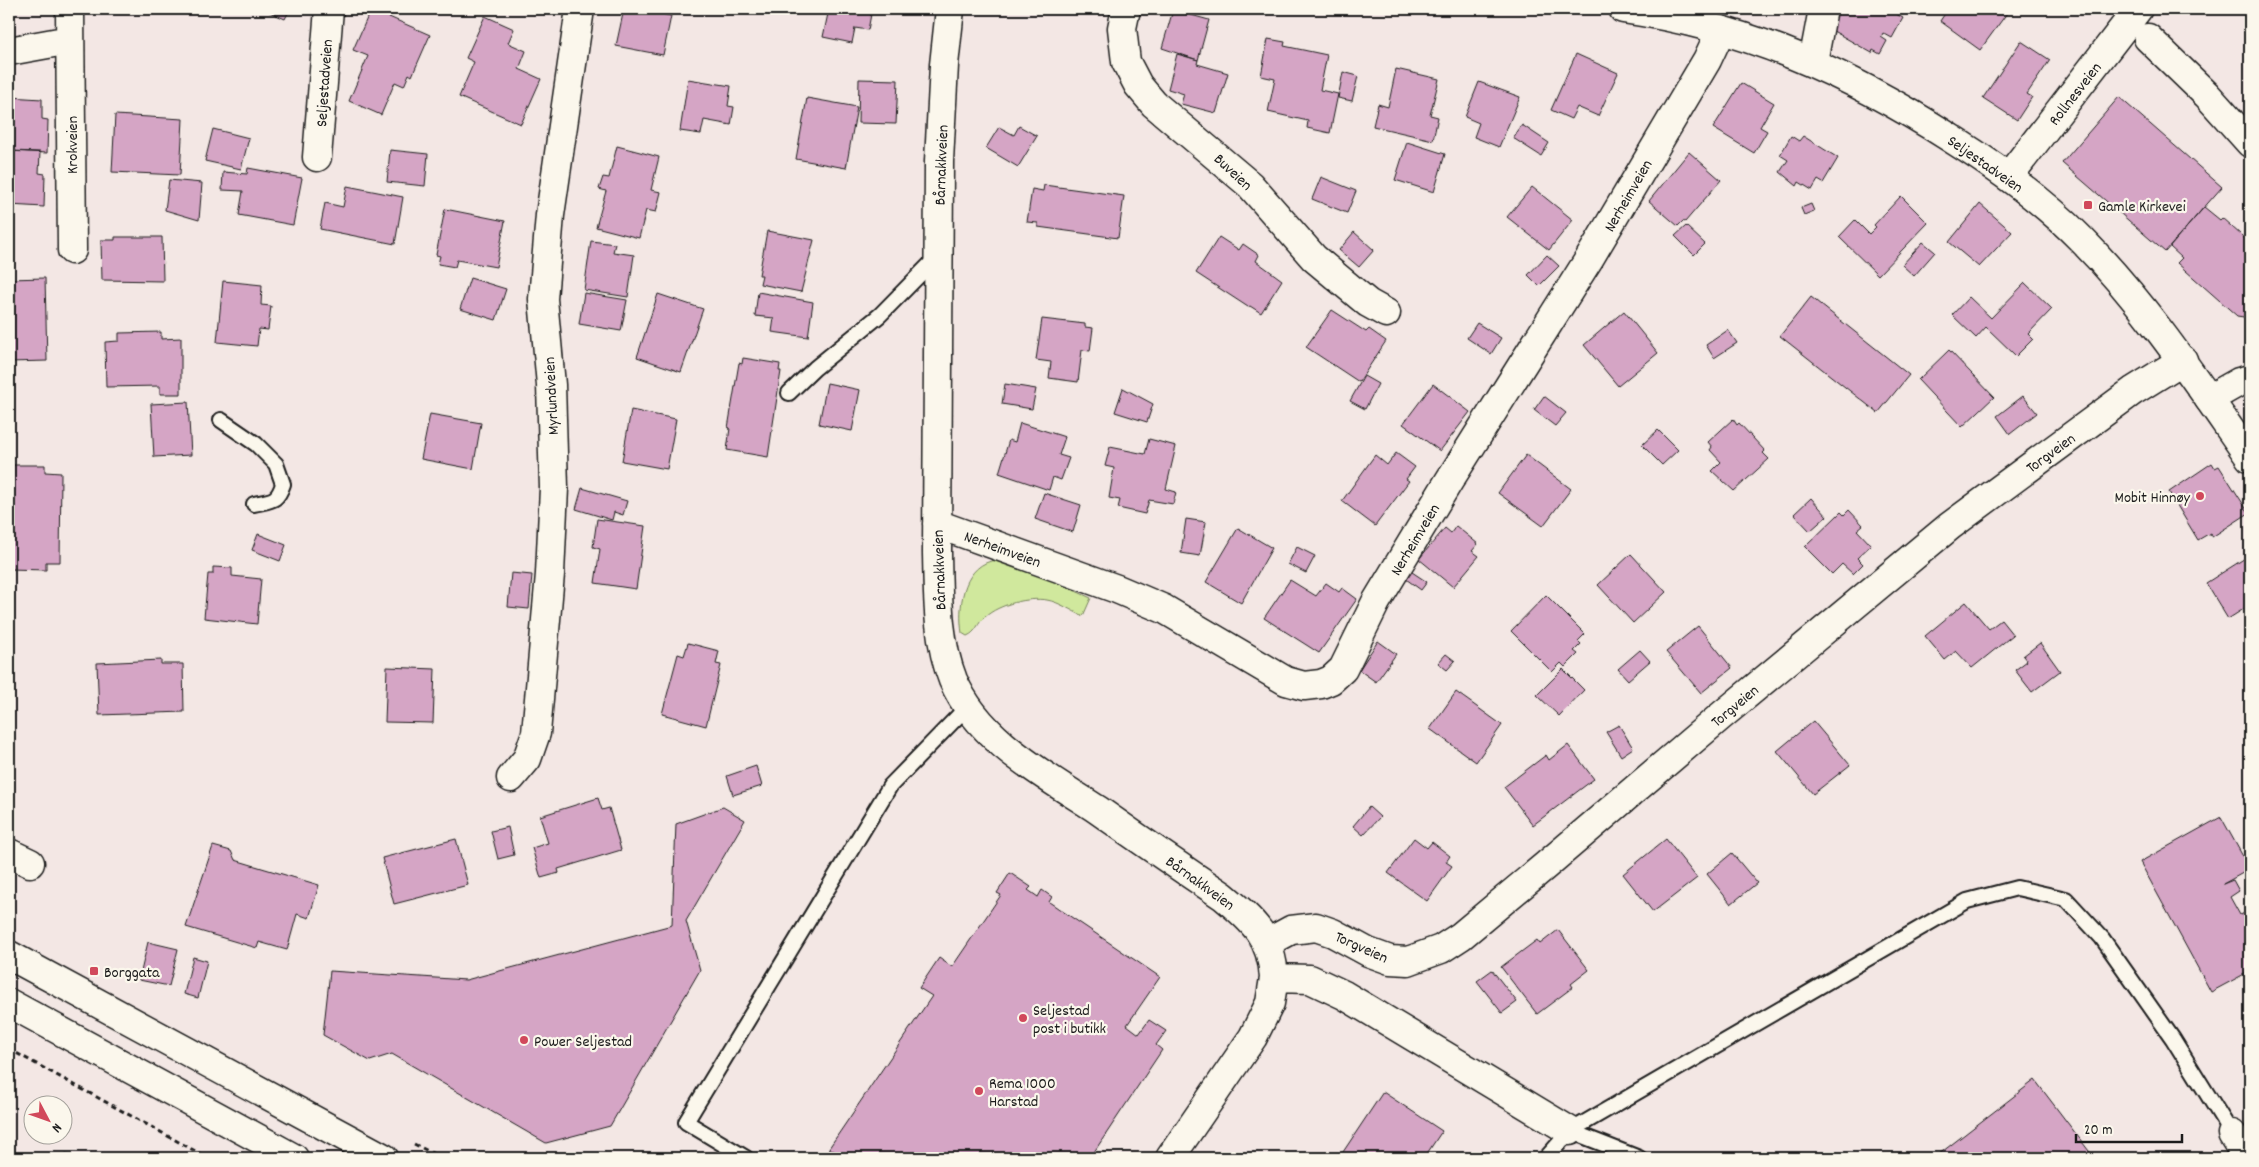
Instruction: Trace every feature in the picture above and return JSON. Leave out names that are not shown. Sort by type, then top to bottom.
[{"type":"main road","name":"Krokveien","points":[[70,9],[72,250]]},
{"type":"main road","name":"Seljestadveien","points":[[317,157],[329,9]]},
{"type":"main road","name":"Myrlundveien","points":[[511,778],[527,759],[536,733],[550,574],[554,488],[551,384],[544,299],[550,215],[580,9]]},
{"type":"main road","name":"Bårnakkveien","points":[[950,9],[944,65],[939,161],[937,524],[938,613],[945,652],[953,680],[968,706],[987,730],[1022,759],[1223,896],[1250,919],[1267,943],[1273,959],[1274,978],[1270,1004],[1254,1038],[1170,1158]]},
{"type":"main road","name":"Buveien","points":[[1126,9],[1122,28],[1126,62],[1138,85],[1154,104],[1250,185],[1314,258],[1368,303],[1386,313]]},
{"type":"main road","name":"Seljestadveien","points":[[1623,9],[1655,14],[1722,30],[1764,42],[1813,62],[1917,116],[2009,176],[2080,238],[2145,310],[2183,360],[2250,458]]},
{"type":"main road","points":[[1813,62],[1823,9]]},
{"type":"main road","name":"Rollnesveien","points":[[2009,176],[2138,9]]},
{"type":"main road","name":"Nerheimveien","points":[[937,524],[1117,589],[1164,609],[1286,681],[1304,686],[1331,680],[1349,659],[1376,602],[1449,480],[1589,259],[1708,60],[1722,30]]},
{"type":"main road","points":[[2148,38],[2207,95],[2250,143]]},
{"type":"main road","points":[[9,51],[70,40]]},
{"type":"main road","name":"Torgveien","points":[[1267,943],[1291,930],[1316,927],[1368,952],[1390,960],[1408,961],[1441,949],[1461,936],[1537,873],[1721,716],[1950,526],[2134,391],[2183,360]]},
{"type":"main road","points":[[2209,399],[2239,382],[2250,379]]},
{"type":"main road","points":[[9,955],[384,1158]]},
{"type":"main road","points":[[1274,978],[1310,979],[1344,995],[1570,1131]]},
{"type":"main road","points":[[9,1003],[294,1158]]},
{"type":"main road","points":[[2232,1134],[2247,1158]]},
{"type":"lane","points":[[789,393],[815,368],[880,314],[938,256]]},
{"type":"lane","points":[[221,420],[256,444],[276,464],[284,484],[279,496],[274,500],[254,504]]},
{"type":"lane","points":[[746,1158],[686,1122],[890,786],[968,706]]},
{"type":"lane","points":[[1546,1158],[1570,1131],[1967,901],[2017,888],[2066,899],[2102,938],[2173,1039],[2232,1134]]},
{"type":"lane","points":[[1570,1131],[1639,1158]]},
{"type":"path","points":[[9,1049],[208,1158]]},
{"type":"green space","points":[[1007,560],[1091,598],[1083,616],[1052,601],[1040,599],[1015,602],[991,612],[967,636],[962,633],[962,601],[968,581],[981,565],[991,561]]},
{"type":"building","points":[[263,9],[290,9],[285,19]]},
{"type":"building","points":[[371,9],[430,35],[412,76],[409,74],[404,86],[395,82],[381,115],[349,101],[368,56],[353,50]]},
{"type":"building","points":[[624,9],[636,9],[671,16],[663,55],[616,46]]},
{"type":"building","points":[[829,9],[872,9],[868,30],[855,28],[852,43],[823,37]]},
{"type":"building","points":[[1839,9],[1895,9],[1893,12],[1903,18],[1892,38],[1883,33],[1881,37],[1887,41],[1880,54],[1873,50],[1872,53],[1828,28]]},
{"type":"building","points":[[1948,9],[2010,9],[1980,50],[1940,21]]},
{"type":"building","points":[[1173,10],[1209,20],[1198,60],[1162,48]]},
{"type":"building","points":[[485,16],[514,29],[508,43],[526,51],[519,69],[541,79],[521,124],[459,97],[474,62],[466,58]]},
{"type":"building","points":[[1268,39],[1285,42],[1284,46],[1327,55],[1320,90],[1338,94],[1330,133],[1307,128],[1308,121],[1268,112],[1275,79],[1261,76]]},
{"type":"building","points":[[2021,41],[2050,60],[2027,94],[2032,97],[2017,120],[1983,98]]},
{"type":"building","points":[[1177,54],[1198,60],[1197,64],[1228,73],[1216,113],[1181,104],[1184,94],[1168,89]]},
{"type":"building","points":[[1576,54],[1618,73],[1598,116],[1577,107],[1571,119],[1551,110]]},
{"type":"building","points":[[1396,69],[1439,79],[1430,115],[1438,117],[1433,140],[1373,126],[1378,104],[1388,107]]},
{"type":"building","points":[[1343,72],[1358,76],[1352,101],[1338,98]]},
{"type":"building","points":[[688,79],[731,86],[728,106],[734,107],[731,125],[704,120],[701,134],[680,131]]},
{"type":"building","points":[[859,79],[898,80],[896,124],[858,123]]},
{"type":"building","points":[[1479,82],[1520,97],[1499,147],[1474,137],[1479,123],[1465,117]]},
{"type":"building","points":[[1741,83],[1774,103],[1760,127],[1767,131],[1754,153],[1713,128]]},
{"type":"building","points":[[9,97],[42,99],[42,119],[48,120],[47,153],[9,151]]},
{"type":"building","points":[[2119,97],[2222,187],[2165,252],[2062,163]]},
{"type":"building","points":[[807,98],[857,107],[846,168],[796,159]]},
{"type":"building","points":[[115,115],[183,119],[180,175],[112,172]]},
{"type":"building","points":[[1522,125],[1549,143],[1541,156],[1513,138]]},
{"type":"building","points":[[1019,126],[1037,136],[1018,167],[986,148],[999,127],[1014,135]]},
{"type":"building","points":[[213,129],[249,138],[241,169],[205,161]]},
{"type":"building","points":[[1791,136],[1799,141],[1803,136],[1838,158],[1823,183],[1818,180],[1812,190],[1799,182],[1797,186],[1780,172],[1788,160],[1780,155]]},
{"type":"building","points":[[1407,142],[1445,154],[1434,192],[1395,180]]},
{"type":"building","points":[[617,146],[659,157],[651,190],[661,192],[656,212],[646,210],[639,238],[596,227],[606,191],[599,189],[603,177],[609,178]]},
{"type":"building","points":[[390,150],[428,154],[425,186],[387,182]]},
{"type":"building","points":[[9,151],[40,152],[39,173],[45,174],[44,207],[9,205]]},
{"type":"building","points":[[1689,152],[1721,180],[1685,222],[1683,221],[1678,226],[1649,201]]},
{"type":"building","points":[[248,168],[302,178],[293,225],[239,215],[243,191],[222,190],[223,172],[247,174]]},
{"type":"building","points":[[1321,177],[1356,191],[1347,213],[1312,199]]},
{"type":"building","points":[[169,180],[202,183],[199,220],[165,210]]},
{"type":"building","points":[[1044,185],[1124,196],[1118,238],[1038,227],[1038,223],[1027,222],[1032,189],[1043,191]]},
{"type":"building","points":[[347,186],[403,197],[395,244],[320,229],[325,203],[343,207]]},
{"type":"building","points":[[1532,187],[1573,220],[1549,250],[1507,217]]},
{"type":"building","points":[[1901,196],[1928,223],[1878,275],[1839,237],[1855,220],[1869,234],[1876,227],[1874,225]]},
{"type":"building","points":[[1811,204],[1814,211],[1804,215],[1801,208]]},
{"type":"building","points":[[1980,204],[2012,232],[1979,267],[1949,242]]},
{"type":"building","points":[[2204,207],[2220,220],[2222,218],[2250,243],[2250,318],[2237,316],[2177,263],[2182,258],[2170,247]]},
{"type":"building","points":[[445,209],[505,221],[496,267],[457,260],[455,267],[438,264],[440,256],[436,255]]},
{"type":"building","points":[[1686,226],[1705,244],[1694,255],[1675,236]]},
{"type":"building","points":[[767,231],[814,240],[801,292],[760,284],[762,275],[759,275]]},
{"type":"building","points":[[1354,232],[1374,250],[1359,267],[1339,250]]},
{"type":"building","points":[[115,237],[162,237],[163,281],[102,280],[101,240],[115,240]]},
{"type":"building","points":[[1219,237],[1239,250],[1243,244],[1259,255],[1256,261],[1282,280],[1261,313],[1250,306],[1248,307],[1196,273]]},
{"type":"building","points":[[591,241],[615,244],[613,252],[634,255],[628,297],[584,290]]},
{"type":"building","points":[[1923,242],[1935,252],[1914,276],[1902,265]]},
{"type":"building","points":[[1547,255],[1559,266],[1539,286],[1528,275]]},
{"type":"building","points":[[45,278],[47,361],[9,362],[9,279]]},
{"type":"building","points":[[470,278],[506,289],[496,320],[460,309]]},
{"type":"building","points":[[223,281],[262,285],[261,305],[271,306],[268,330],[259,329],[257,346],[217,342]]},
{"type":"building","points":[[2025,283],[2052,309],[2028,334],[2033,339],[2016,356],[1986,327],[1976,338],[1952,315],[1969,297],[1991,318]]},
{"type":"building","points":[[758,292],[813,302],[808,337],[772,332],[774,318],[755,316]]},
{"type":"building","points":[[584,293],[627,300],[621,331],[579,324]]},
{"type":"building","points":[[658,294],[703,309],[681,372],[637,357]]},
{"type":"building","points":[[1811,297],[1909,375],[1878,413],[1780,336]]},
{"type":"building","points":[[1332,310],[1366,332],[1369,329],[1386,341],[1359,382],[1306,347]]},
{"type":"building","points":[[1624,311],[1658,353],[1618,386],[1584,345]]},
{"type":"building","points":[[1042,319],[1085,324],[1085,327],[1093,328],[1090,351],[1082,350],[1078,382],[1049,378],[1051,362],[1036,360]]},
{"type":"building","points":[[1477,323],[1501,338],[1491,354],[1467,338]]},
{"type":"building","points":[[1728,330],[1737,343],[1714,358],[1706,345]]},
{"type":"building","points":[[161,332],[161,339],[181,338],[181,394],[160,394],[160,386],[106,387],[105,342],[119,341],[119,333]]},
{"type":"building","points":[[1949,350],[1994,397],[1962,427],[1918,380]]},
{"type":"building","points":[[743,358],[780,364],[779,371],[781,371],[768,457],[727,450],[730,428],[728,428],[739,363],[742,364]]},
{"type":"building","points":[[1364,376],[1378,384],[1365,409],[1350,401]]},
{"type":"building","points":[[827,383],[860,390],[852,431],[819,424]]},
{"type":"building","points":[[1005,384],[1036,389],[1032,409],[1002,404]]},
{"type":"building","points":[[1433,384],[1470,412],[1440,451],[1403,424]]},
{"type":"building","points":[[1123,388],[1153,404],[1147,422],[1115,412]]},
{"type":"building","points":[[1544,396],[1566,413],[1555,426],[1534,410]]},
{"type":"building","points":[[2023,396],[2037,413],[2010,434],[1997,416]]},
{"type":"building","points":[[188,402],[191,455],[154,457],[151,404]]},
{"type":"building","points":[[631,410],[676,419],[667,469],[622,461]]},
{"type":"building","points":[[430,414],[481,423],[473,469],[421,459]]},
{"type":"building","points":[[1733,419],[1765,451],[1763,453],[1769,459],[1734,491],[1712,471],[1721,462],[1710,450],[1712,447],[1708,442]]},
{"type":"building","points":[[1020,423],[1065,437],[1059,455],[1069,458],[1061,480],[1053,477],[1049,490],[999,473],[1009,440],[1015,442]]},
{"type":"building","points":[[1658,430],[1678,450],[1662,465],[1642,445]]},
{"type":"building","points":[[1149,439],[1176,446],[1166,489],[1176,492],[1173,504],[1149,500],[1145,514],[1118,508],[1120,500],[1109,498],[1114,468],[1105,466],[1110,447],[1145,454]]},
{"type":"building","points":[[1396,453],[1415,467],[1406,479],[1409,481],[1375,526],[1342,501],[1375,455],[1387,465]]},
{"type":"building","points":[[1526,455],[1571,489],[1543,526],[1498,493]]},
{"type":"building","points":[[2212,463],[2215,468],[2219,466],[2249,513],[2212,537],[2210,533],[2198,540],[2169,492]]},
{"type":"building","points":[[9,465],[45,465],[45,472],[61,473],[60,562],[46,562],[46,570],[9,569]]},
{"type":"building","points":[[582,488],[627,501],[623,515],[614,512],[612,520],[576,509]]},
{"type":"building","points":[[1044,493],[1081,505],[1073,532],[1035,519]]},
{"type":"building","points":[[1811,498],[1827,516],[1810,531],[1794,514]]},
{"type":"building","points":[[1849,510],[1863,525],[1857,530],[1871,545],[1857,558],[1863,564],[1853,574],[1842,564],[1832,574],[1805,547],[1841,512],[1844,515]]},
{"type":"building","points":[[597,519],[645,526],[636,589],[595,583],[600,549],[593,547]]},
{"type":"building","points":[[1186,519],[1206,522],[1200,556],[1181,553]]},
{"type":"building","points":[[1456,526],[1478,544],[1472,551],[1479,556],[1453,587],[1419,559],[1445,528],[1451,533]]},
{"type":"building","points":[[1238,528],[1272,548],[1241,603],[1206,582]]},
{"type":"building","points":[[258,534],[286,545],[280,561],[252,550]]},
{"type":"building","points":[[1297,547],[1315,556],[1306,573],[1288,564]]},
{"type":"building","points":[[1631,554],[1666,592],[1633,623],[1598,585]]},
{"type":"building","points":[[2250,555],[2250,605],[2228,619],[2206,583]]},
{"type":"building","points":[[213,567],[232,568],[232,576],[261,579],[257,624],[204,618],[208,574],[213,574]]},
{"type":"building","points":[[1412,572],[1427,582],[1421,590],[1406,579]]},
{"type":"building","points":[[511,573],[532,575],[529,609],[508,607]]},
{"type":"building","points":[[1290,580],[1316,596],[1326,583],[1339,592],[1342,588],[1357,599],[1319,653],[1264,618]]},
{"type":"building","points":[[1546,595],[1585,634],[1578,641],[1581,644],[1574,651],[1578,654],[1565,667],[1561,663],[1552,672],[1511,631]]},
{"type":"building","points":[[1966,602],[1989,629],[2001,620],[2013,635],[1972,668],[1956,651],[1945,660],[1925,636]]},
{"type":"building","points":[[1698,626],[1732,668],[1701,693],[1666,652]]},
{"type":"building","points":[[1378,641],[1396,654],[1376,682],[1359,670]]},
{"type":"building","points":[[688,643],[719,651],[716,664],[721,665],[706,726],[662,714],[678,654],[684,656]]},
{"type":"building","points":[[2040,643],[2060,671],[2032,692],[2015,670],[2027,661],[2023,656]]},
{"type":"building","points":[[1640,650],[1650,661],[1628,680],[1618,669]]},
{"type":"building","points":[[1446,654],[1455,661],[1447,670],[1438,663]]},
{"type":"building","points":[[161,660],[161,664],[183,664],[184,712],[99,715],[97,663]]},
{"type":"building","points":[[387,667],[435,669],[433,723],[385,722]]},
{"type":"building","points":[[1563,669],[1584,690],[1559,716],[1537,695]]},
{"type":"building","points":[[1456,692],[1502,725],[1476,762],[1430,729]]},
{"type":"building","points":[[1813,721],[1850,765],[1813,794],[1777,751]]},
{"type":"building","points":[[1619,725],[1633,748],[1621,756],[1606,732]]},
{"type":"building","points":[[1568,745],[1594,779],[1533,825],[1504,787],[1546,755],[1549,760]]},
{"type":"building","points":[[756,766],[762,786],[733,795],[727,776]]},
{"type":"building","points":[[598,798],[602,810],[609,808],[621,850],[558,869],[559,873],[541,878],[532,848],[548,843],[540,816]]},
{"type":"building","points":[[723,807],[745,820],[686,921],[700,970],[610,1126],[546,1143],[392,1054],[370,1061],[323,1035],[330,971],[466,980],[672,925],[676,824]]},
{"type":"building","points":[[1369,807],[1380,817],[1363,835],[1353,826]]},
{"type":"building","points":[[2221,817],[2250,869],[2223,884],[2233,880],[2239,891],[2230,897],[2240,915],[2250,911],[2250,924],[2246,927],[2250,934],[2250,971],[2211,992],[2140,862]]},
{"type":"building","points":[[508,827],[514,855],[498,859],[491,831]]},
{"type":"building","points":[[1414,838],[1427,848],[1432,842],[1450,856],[1446,862],[1452,866],[1427,901],[1388,873]]},
{"type":"building","points":[[456,839],[468,885],[394,904],[382,858]]},
{"type":"building","points":[[1666,839],[1697,878],[1653,912],[1623,874]]},
{"type":"building","points":[[213,846],[231,851],[235,860],[319,885],[309,918],[297,914],[287,950],[259,942],[257,948],[186,927]]},
{"type":"building","points":[[1732,853],[1757,883],[1731,904],[1707,874]]},
{"type":"building","points":[[1010,873],[1031,887],[1028,890],[1038,897],[1042,890],[1052,897],[1049,902],[1160,977],[1127,1025],[1139,1034],[1149,1020],[1166,1031],[1156,1045],[1162,1050],[1090,1158],[845,1158],[829,1148],[932,996],[919,988],[939,958],[952,967],[1001,895],[997,893]]},
{"type":"building","points":[[1558,930],[1589,970],[1571,984],[1573,987],[1537,1014],[1501,967],[1537,940],[1540,944]]},
{"type":"building","points":[[148,942],[178,949],[169,986],[139,980]]},
{"type":"building","points":[[193,957],[207,961],[198,998],[184,994]]},
{"type":"building","points":[[1492,970],[1517,1002],[1502,1013],[1477,981]]},
{"type":"building","points":[[2035,1080],[2092,1155],[2089,1158],[1934,1158]]},
{"type":"building","points":[[1383,1092],[1442,1131],[1424,1158],[1339,1158]]},
{"type":"building","points":[[66,1153],[74,1158],[63,1158]]},
{"type":"place","name":"Gamle Kirkevei","points":[[2088,205]]},
{"type":"place","name":"Mobit Hinnøy","points":[[2200,496]]},
{"type":"place","name":"Borggata","points":[[94,971]]},
{"type":"place","name":"Seljestad post i butikk","points":[[1023,1018]]},
{"type":"place","name":"Power Seljestad","points":[[524,1040]]},
{"type":"place","name":"Rema 1000 Harstad","points":[[979,1091]]}]
